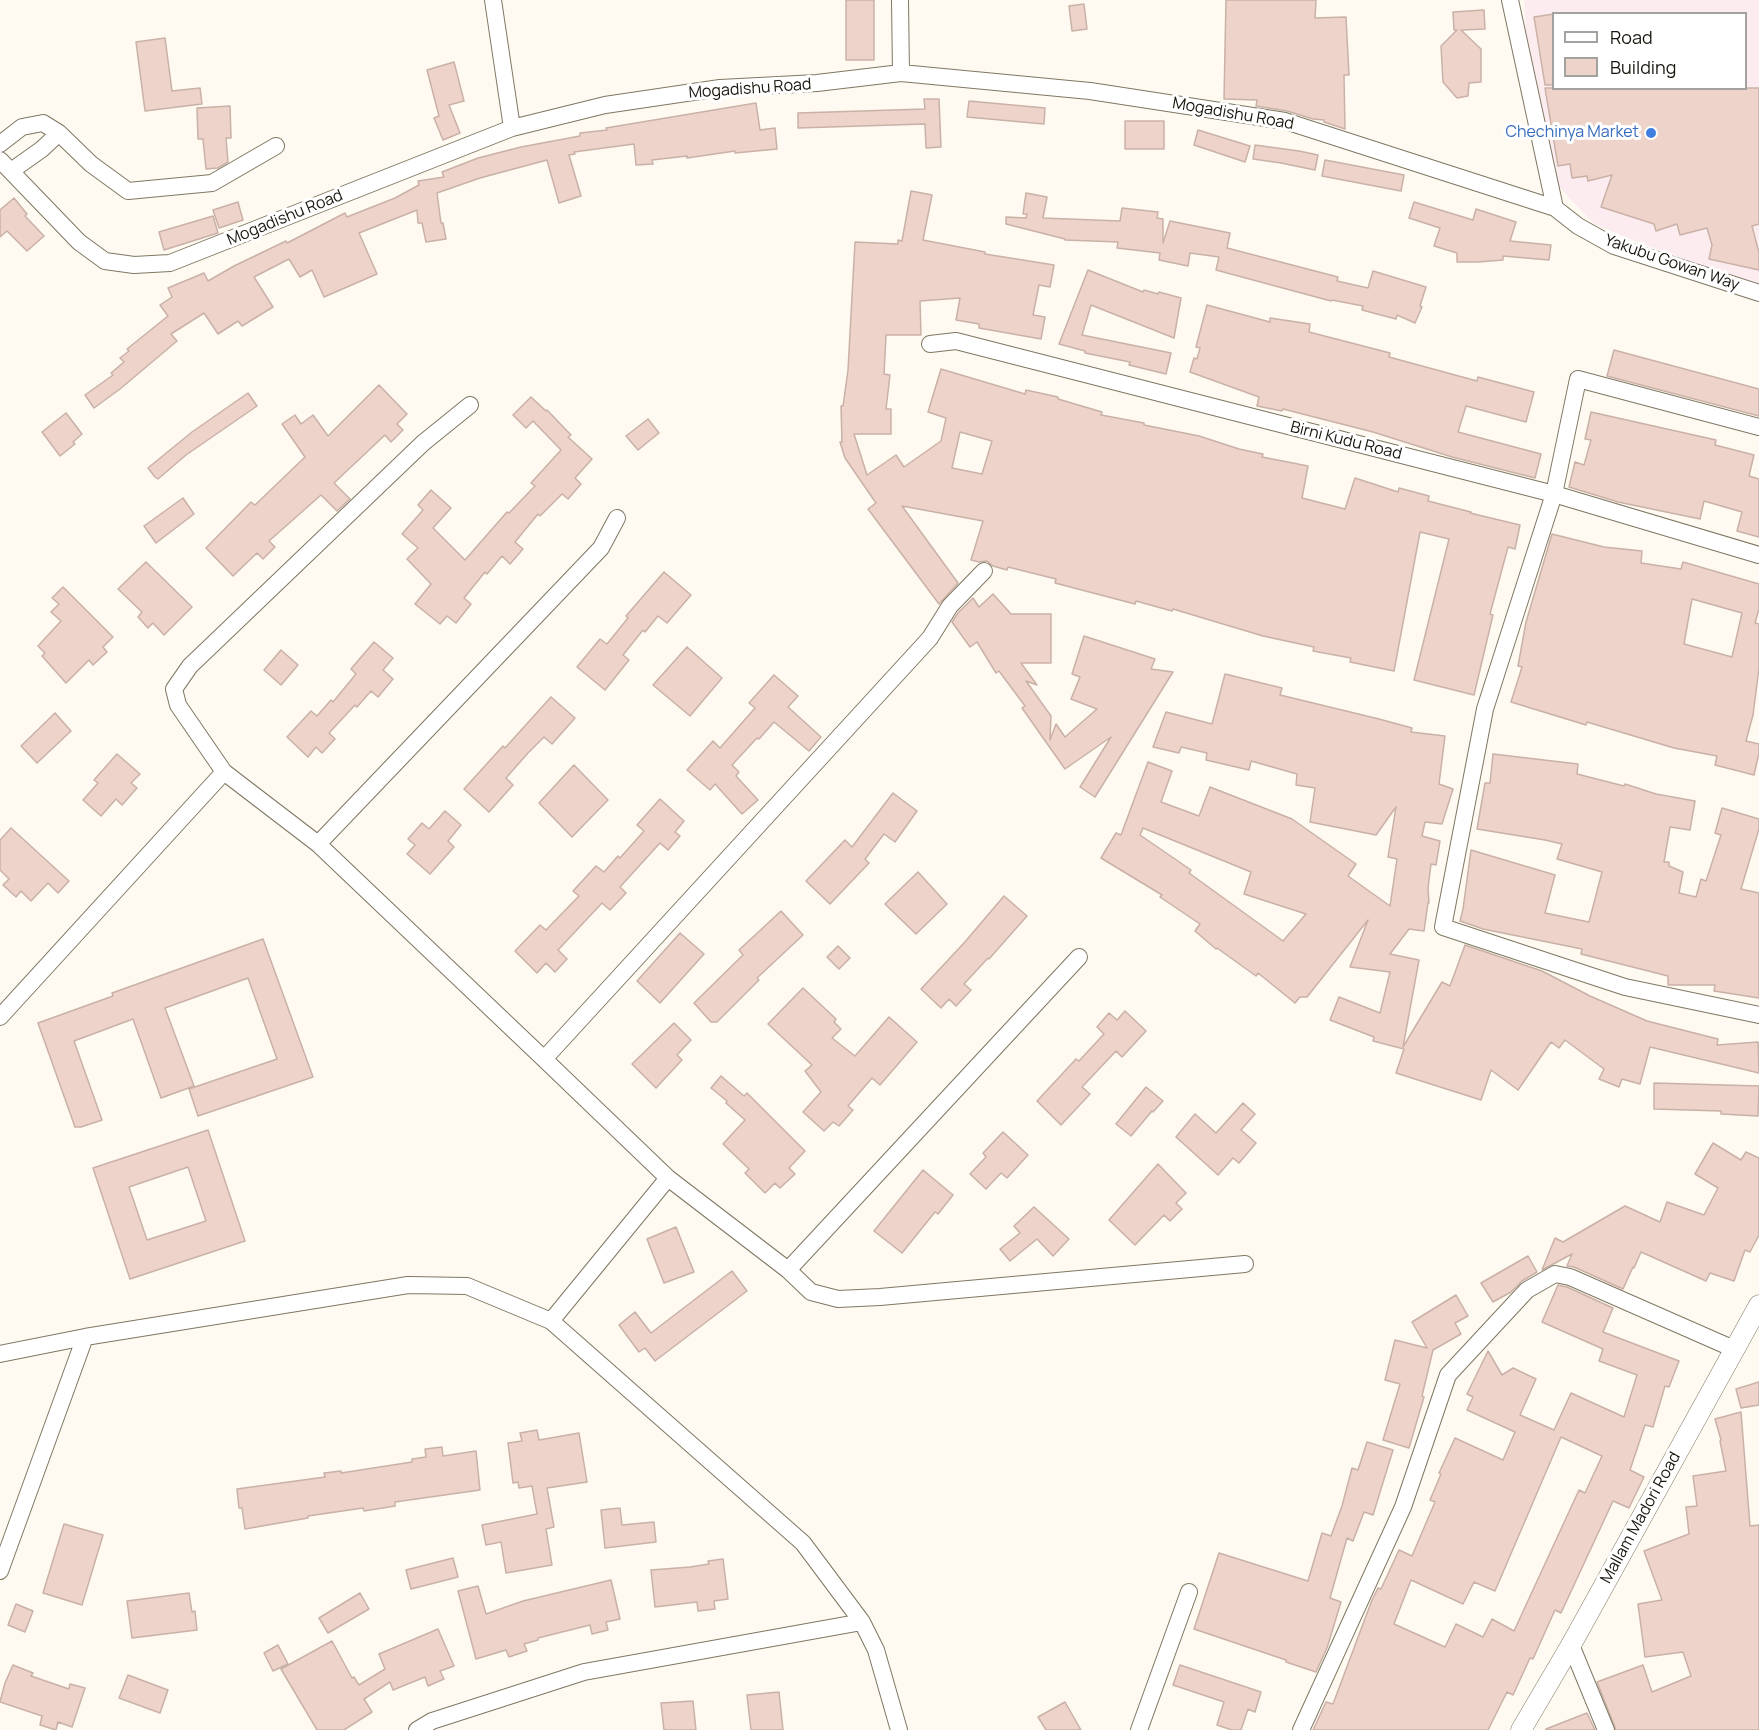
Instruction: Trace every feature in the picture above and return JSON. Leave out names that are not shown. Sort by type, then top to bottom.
[{"type":"street","points":[[494,0],[512,128]]},
{"type":"street","points":[[900,0],[901,74]]},
{"type":"street","points":[[1510,0],[1555,208]]},
{"type":"street","name":"Mogadishu Road","points":[[5,165],[79,242],[105,261],[134,265],[170,263],[512,128],[605,105],[720,88],[817,84],[901,74],[1090,91],[1284,121],[1555,208]]},
{"type":"street","points":[[0,144],[22,127],[42,123],[59,133],[91,164],[128,191],[212,183],[276,146]]},
{"type":"street","points":[[5,165],[42,149],[59,133]]},
{"type":"street","name":"Yakubu Gowan Way","points":[[1555,208],[1578,226],[1614,246],[1759,293]]},
{"type":"street","name":"Birni Kudu Road","points":[[930,344],[956,341],[1554,494],[1759,555]]},
{"type":"street","points":[[1759,427],[1578,379],[1554,494],[1485,709],[1443,927],[1625,987],[1759,1015]]},
{"type":"street","points":[[470,405],[423,443],[388,476],[190,666],[174,689],[178,705],[224,772],[318,844],[668,1178],[788,1270],[811,1292],[838,1299],[880,1297],[1245,1264]]},
{"type":"street","points":[[318,844],[601,548],[617,518]]},
{"type":"street","points":[[544,1059],[930,638],[950,606],[984,571]]},
{"type":"street","points":[[0,1017],[224,772]]},
{"type":"street","points":[[788,1270],[1079,957]]},
{"type":"street","points":[[551,1321],[668,1178]]},
{"type":"street","points":[[1301,1730],[1403,1507],[1448,1375],[1527,1290],[1555,1274],[1570,1277],[1734,1348]]},
{"type":"street","points":[[0,1354],[86,1337],[408,1285],[466,1286],[551,1321],[803,1543],[862,1622],[876,1650],[899,1730]]},
{"type":"street","name":"Mallam Madori Road","points":[[1521,1730],[1759,1305]]},
{"type":"street","points":[[0,1571],[86,1337]]},
{"type":"street","points":[[1139,1730],[1189,1592]]},
{"type":"street","points":[[417,1730],[432,1721],[584,1672],[862,1622]]},
{"type":"street","points":[[1570,1645],[1606,1730]]},
{"type":"shaded area","name":"Chechinya Market","points":[[1524,0],[1759,0],[1759,286],[1622,236],[1593,223],[1551,178],[1526,39]]},
{"type":"building","points":[[846,0],[874,0],[874,60],[846,60]]},
{"type":"building","points":[[1226,0],[1316,0],[1315,18],[1346,17],[1349,75],[1344,75],[1345,129],[1324,122],[1324,120],[1256,106],[1257,100],[1224,99]]},
{"type":"building","points":[[1084,4],[1087,29],[1072,31],[1069,6]]},
{"type":"building","points":[[1484,10],[1485,29],[1461,30],[1481,49],[1481,82],[1469,83],[1468,96],[1457,98],[1443,82],[1441,46],[1457,30],[1454,30],[1453,12]]},
{"type":"building","points":[[1552,14],[1552,85],[1545,85],[1534,17]]},
{"type":"building","points":[[165,38],[172,91],[200,88],[202,104],[145,111],[136,42]]},
{"type":"building","points":[[454,62],[464,101],[449,105],[460,133],[443,140],[434,118],[439,116],[427,70]]},
{"type":"building","name":"Chechinya Market","points":[[1545,88],[1552,88],[1552,90],[1747,90],[1747,88],[1759,88],[1759,224],[1752,226],[1759,253],[1759,270],[1709,259],[1712,245],[1707,228],[1680,235],[1677,224],[1656,231],[1654,224],[1601,207],[1612,175],[1588,181],[1587,176],[1572,178],[1570,164],[1558,166]]},
{"type":"building","points":[[924,99],[939,99],[941,147],[926,148],[925,124],[798,128],[798,113],[925,109]]},
{"type":"building","points":[[969,101],[1045,108],[1044,124],[967,117]]},
{"type":"building","points":[[756,103],[760,130],[775,128],[777,149],[735,153],[735,151],[687,158],[687,156],[652,160],[653,164],[636,165],[634,144],[574,152],[575,154],[569,155],[581,196],[559,203],[547,160],[480,178],[437,193],[441,223],[443,223],[446,239],[426,242],[422,223],[418,223],[417,210],[359,233],[377,274],[324,297],[312,270],[300,277],[289,259],[254,277],[273,307],[242,326],[238,321],[218,334],[204,313],[171,334],[177,341],[94,408],[85,395],[113,375],[111,373],[124,362],[120,358],[129,351],[127,349],[168,316],[160,305],[172,297],[168,288],[204,273],[208,281],[234,266],[286,241],[287,243],[345,213],[347,217],[395,198],[419,185],[418,181],[444,177],[442,172],[478,158],[580,136],[580,133]]},
{"type":"building","points":[[230,106],[231,138],[226,138],[228,162],[218,168],[206,169],[203,139],[198,139],[197,108]]},
{"type":"building","points":[[1125,121],[1164,121],[1164,149],[1125,149]]},
{"type":"building","points":[[1198,130],[1250,146],[1245,162],[1194,145]]},
{"type":"building","points":[[1255,145],[1318,155],[1315,170],[1253,159]]},
{"type":"building","points":[[1325,160],[1404,175],[1401,191],[1322,176]]},
{"type":"building","points":[[911,191],[932,195],[923,240],[985,252],[985,254],[1054,265],[1050,287],[1039,285],[1033,315],[1045,317],[1041,339],[979,328],[979,324],[956,320],[960,298],[920,301],[921,335],[886,335],[884,374],[890,375],[886,409],[891,409],[891,434],[854,434],[867,475],[896,455],[904,467],[941,441],[946,418],[928,412],[941,369],[1025,394],[1026,390],[1058,397],[1058,399],[1102,412],[1101,415],[1199,436],[1263,454],[1262,457],[1308,466],[1302,498],[1345,509],[1355,478],[1398,492],[1399,488],[1429,496],[1428,501],[1520,525],[1515,549],[1508,547],[1490,614],[1493,615],[1474,695],[1414,680],[1449,539],[1420,532],[1394,671],[1350,662],[1351,658],[1313,651],[1314,647],[1263,636],[1173,609],[1172,611],[1136,601],[1135,604],[1055,583],[1056,579],[1008,567],[1007,570],[993,566],[987,561],[971,560],[983,521],[902,506],[958,583],[939,604],[868,509],[876,503],[845,458],[840,442],[842,442],[841,406],[843,406],[848,370],[855,242],[898,244],[898,240],[902,241]],"holes":[[[960,432],[992,441],[982,474],[952,468]]]},
{"type":"building","points":[[1026,193],[1047,197],[1043,218],[1120,221],[1122,208],[1158,212],[1157,218],[1163,219],[1163,243],[1170,221],[1230,233],[1227,248],[1338,277],[1337,281],[1368,288],[1373,271],[1426,287],[1420,306],[1422,307],[1415,323],[1397,315],[1396,319],[1362,310],[1363,306],[1331,301],[1216,270],[1219,257],[1190,253],[1188,266],[1159,260],[1160,253],[1117,248],[1118,242],[1065,240],[1006,224],[1006,217],[1026,218],[1027,214],[1023,214]]},
{"type":"building","points":[[14,198],[27,214],[25,216],[44,236],[27,251],[7,231],[0,237],[0,210]]},
{"type":"building","points":[[238,202],[243,220],[219,228],[213,210]]},
{"type":"building","points":[[1414,202],[1473,220],[1476,209],[1516,222],[1510,241],[1551,245],[1549,260],[1503,256],[1503,260],[1457,262],[1457,253],[1434,246],[1440,228],[1409,218]]},
{"type":"building","points":[[213,216],[218,233],[164,250],[159,232]]},
{"type":"building","points":[[1088,270],[1143,292],[1144,290],[1158,294],[1159,292],[1181,298],[1174,338],[1091,305],[1082,335],[1171,353],[1166,374],[1129,365],[1130,362],[1085,353],[1085,351],[1059,344]]},
{"type":"building","points":[[1207,305],[1270,322],[1270,318],[1310,324],[1309,332],[1390,353],[1389,357],[1477,381],[1478,377],[1534,392],[1526,422],[1466,406],[1458,432],[1541,454],[1535,478],[1452,457],[1373,432],[1283,409],[1282,411],[1257,406],[1259,397],[1190,372],[1200,348],[1196,347]]},
{"type":"building","points":[[1614,350],[1759,389],[1759,416],[1607,376]]},
{"type":"building","points":[[379,385],[407,414],[397,424],[403,430],[391,442],[385,435],[334,483],[350,499],[337,511],[321,495],[269,541],[275,547],[263,559],[257,553],[233,576],[206,548],[251,502],[255,505],[305,457],[282,424],[295,415],[301,424],[313,415],[328,436]]},
{"type":"building","points":[[248,393],[257,406],[186,455],[158,479],[155,477],[148,468],[192,432]]},
{"type":"building","points":[[531,397],[547,410],[571,435],[568,437],[592,459],[575,478],[581,484],[568,499],[562,494],[540,516],[538,514],[515,542],[523,549],[510,564],[502,556],[487,574],[485,572],[464,598],[471,604],[456,623],[447,616],[440,624],[415,604],[431,584],[407,559],[418,548],[402,534],[423,510],[418,505],[431,490],[451,508],[433,528],[465,560],[507,512],[509,513],[535,486],[531,483],[561,450],[533,421],[526,428],[513,415]]},
{"type":"building","points":[[1591,412],[1716,440],[1715,445],[1754,455],[1749,476],[1759,479],[1759,537],[1737,531],[1742,512],[1704,501],[1700,519],[1618,502],[1569,487],[1575,462],[1584,465],[1591,440],[1585,439]]},
{"type":"building","points":[[66,413],[82,434],[73,442],[75,444],[60,456],[42,432]]},
{"type":"building","points":[[648,419],[659,433],[638,450],[626,436]]},
{"type":"building","points":[[183,498],[194,514],[156,543],[144,526]]},
{"type":"building","points":[[1552,534],[1604,547],[1642,551],[1641,563],[1681,569],[1683,562],[1759,584],[1759,609],[1755,623],[1759,624],[1759,668],[1753,715],[1746,741],[1759,744],[1754,775],[1715,765],[1717,756],[1674,748],[1587,722],[1586,725],[1511,702],[1522,667],[1518,666],[1526,622]],"holes":[[[1692,599],[1742,613],[1732,657],[1684,644]]]},
{"type":"building","points":[[146,562],[192,607],[164,635],[153,623],[148,628],[138,617],[142,612],[118,589]]},
{"type":"building","points":[[664,572],[691,595],[667,623],[658,616],[645,632],[643,630],[623,655],[629,660],[605,690],[577,667],[600,639],[607,644],[628,618],[626,616]]},
{"type":"building","points":[[63,587],[113,637],[103,647],[107,652],[93,665],[89,660],[66,683],[42,656],[45,653],[38,646],[61,621],[51,612],[59,604],[52,598]]},
{"type":"building","points":[[993,594],[1011,614],[1051,614],[1051,663],[1021,663],[1037,685],[1026,681],[1051,716],[1050,740],[1056,724],[1065,737],[1097,709],[1071,699],[1080,677],[1072,674],[1084,636],[1155,659],[1151,669],[1173,672],[1095,797],[1080,787],[1111,737],[1065,769],[1022,708],[1025,706],[999,671],[996,673],[977,642],[970,647],[952,622],[973,598],[979,607]]},
{"type":"building","points":[[374,642],[393,658],[383,670],[393,679],[378,697],[371,691],[357,707],[355,705],[329,733],[335,739],[322,753],[316,747],[308,757],[287,737],[311,711],[317,716],[331,700],[333,702],[356,674],[351,669]]},
{"type":"building","points":[[687,647],[722,678],[690,716],[653,685]]},
{"type":"building","points":[[281,650],[298,665],[281,685],[264,670]]},
{"type":"building","points":[[1225,674],[1282,688],[1280,695],[1412,728],[1411,732],[1445,736],[1439,784],[1453,789],[1442,824],[1425,822],[1422,836],[1440,841],[1436,865],[1431,864],[1429,903],[1424,931],[1409,929],[1390,954],[1419,960],[1403,1047],[1442,982],[1450,986],[1465,945],[1542,971],[1590,996],[1647,1021],[1718,1039],[1717,1045],[1758,1042],[1759,1073],[1650,1047],[1640,1084],[1622,1079],[1619,1087],[1599,1079],[1604,1069],[1565,1040],[1559,1048],[1551,1042],[1518,1090],[1491,1070],[1481,1100],[1396,1073],[1404,1049],[1373,1041],[1374,1037],[1330,1020],[1339,997],[1380,1013],[1390,972],[1350,967],[1368,920],[1307,997],[1300,997],[1295,1003],[1258,973],[1256,976],[1216,949],[1195,931],[1200,924],[1160,897],[1162,895],[1101,858],[1116,833],[1121,835],[1148,762],[1172,771],[1161,802],[1199,816],[1210,787],[1292,819],[1356,864],[1348,876],[1390,906],[1397,859],[1388,857],[1396,807],[1376,835],[1310,822],[1315,788],[1296,785],[1297,774],[1251,761],[1249,770],[1206,760],[1207,753],[1181,747],[1179,753],[1153,747],[1166,712],[1212,724]],"holes":[[[1143,828],[1251,872],[1244,894],[1306,914],[1283,941],[1189,873],[1191,870],[1140,835]]]},
{"type":"building","points":[[774,675],[798,696],[788,707],[821,737],[809,751],[774,722],[759,739],[757,738],[732,765],[739,772],[736,776],[758,800],[742,814],[715,784],[710,790],[687,770],[713,741],[720,748],[755,708],[749,703]]},
{"type":"building","points":[[551,697],[575,718],[552,744],[544,737],[528,753],[506,778],[513,785],[489,812],[464,789]]},
{"type":"building","points":[[55,713],[71,731],[37,763],[21,746]]},
{"type":"building","points":[[117,754],[140,774],[131,783],[137,788],[122,805],[116,799],[101,816],[83,800],[98,783],[94,780]]},
{"type":"building","points":[[1493,754],[1578,764],[1577,774],[1624,786],[1625,784],[1656,794],[1695,801],[1690,830],[1670,827],[1664,862],[1669,862],[1669,866],[1683,872],[1679,893],[1696,897],[1701,879],[1706,881],[1721,835],[1715,833],[1722,808],[1759,819],[1759,829],[1741,889],[1759,893],[1759,998],[1714,991],[1715,985],[1668,985],[1668,976],[1581,954],[1582,949],[1483,929],[1460,921],[1471,850],[1555,875],[1545,913],[1589,922],[1602,872],[1557,859],[1562,844],[1477,829],[1485,783],[1490,783]]},
{"type":"building","points":[[574,765],[608,800],[572,837],[539,803]]},
{"type":"building","points":[[893,793],[917,811],[895,842],[884,834],[865,859],[869,863],[830,904],[806,881],[845,840],[852,847]]},
{"type":"building","points":[[660,799],[684,821],[675,832],[680,836],[668,850],[660,843],[620,887],[626,893],[610,910],[602,903],[558,950],[567,959],[555,972],[546,963],[537,973],[515,951],[540,925],[546,930],[579,896],[573,891],[596,866],[604,872],[618,856],[620,858],[644,831],[637,825]]},
{"type":"building","points":[[445,811],[461,825],[448,841],[454,847],[430,874],[407,854],[415,845],[408,839],[422,823],[429,829]]},
{"type":"building","points":[[11,828],[69,881],[58,893],[48,883],[31,901],[21,891],[16,897],[3,885],[9,879],[0,870],[0,840]]},
{"type":"building","points":[[918,872],[947,904],[916,934],[885,904]]},
{"type":"building","points":[[1004,896],[1027,916],[964,984],[971,990],[956,1006],[949,999],[941,1008],[921,989]]},
{"type":"building","points":[[781,911],[803,935],[757,978],[759,980],[717,1022],[711,1022],[694,1003],[743,955],[739,950]]},
{"type":"building","points":[[680,933],[704,954],[660,1003],[637,981]]},
{"type":"building","points":[[263,939],[313,1077],[198,1116],[189,1089],[277,1059],[248,978],[165,1008],[194,1086],[161,1098],[133,1019],[74,1041],[102,1120],[75,1127],[38,1023],[113,996],[112,993]]},
{"type":"building","points":[[838,946],[850,958],[839,969],[827,957]]},
{"type":"building","points":[[803,988],[836,1019],[834,1022],[841,1029],[832,1038],[855,1056],[889,1017],[917,1042],[880,1085],[872,1078],[848,1106],[853,1110],[839,1126],[833,1122],[824,1131],[803,1112],[821,1092],[805,1071],[812,1065],[768,1024]]},
{"type":"building","points":[[1125,1011],[1146,1031],[1122,1057],[1116,1051],[1082,1087],[1090,1094],[1061,1125],[1037,1101],[1076,1059],[1079,1061],[1104,1034],[1097,1027],[1109,1013],[1117,1020]]},
{"type":"building","points":[[674,1023],[691,1040],[677,1055],[682,1060],[656,1088],[632,1064]]},
{"type":"building","points":[[721,1076],[744,1096],[747,1093],[805,1151],[789,1168],[795,1174],[780,1188],[775,1183],[765,1193],[745,1173],[749,1169],[723,1144],[745,1120],[711,1088]]},
{"type":"building","points":[[1654,1083],[1759,1086],[1758,1116],[1721,1114],[1721,1111],[1654,1109]]},
{"type":"building","points":[[1146,1087],[1163,1101],[1131,1136],[1116,1124]]},
{"type":"building","points":[[1243,1103],[1255,1114],[1241,1130],[1256,1143],[1239,1163],[1233,1158],[1218,1175],[1176,1137],[1195,1114],[1216,1133]]},
{"type":"building","points":[[208,1130],[245,1241],[130,1279],[93,1168]],"holes":[[[188,1167],[206,1221],[147,1240],[129,1187]]]},
{"type":"building","points":[[1003,1132],[1028,1155],[1007,1178],[1001,1173],[986,1189],[970,1174],[986,1157],[983,1153]]},
{"type":"building","points":[[1713,1143],[1741,1160],[1746,1152],[1759,1158],[1759,1235],[1750,1252],[1745,1250],[1734,1281],[1710,1273],[1706,1281],[1641,1252],[1623,1289],[1567,1266],[1572,1254],[1542,1270],[1555,1238],[1563,1242],[1625,1206],[1660,1222],[1667,1202],[1704,1215],[1718,1188],[1695,1174]]},
{"type":"building","points":[[1158,1164],[1186,1193],[1176,1203],[1182,1209],[1170,1221],[1164,1215],[1135,1245],[1109,1220]]},
{"type":"building","points":[[923,1170],[953,1195],[938,1214],[935,1212],[902,1253],[874,1231]]},
{"type":"building","points":[[1034,1207],[1069,1239],[1053,1256],[1037,1239],[1010,1261],[1000,1249],[1020,1233],[1014,1226]]},
{"type":"building","points":[[676,1227],[694,1272],[664,1283],[647,1239]]},
{"type":"building","points":[[1528,1256],[1537,1272],[1522,1281],[1511,1292],[1493,1302],[1481,1283]]},
{"type":"building","points":[[732,1271],[747,1291],[655,1361],[645,1348],[639,1352],[619,1325],[635,1312],[651,1333]]},
{"type":"building","points":[[1558,1285],[1567,1287],[1613,1308],[1603,1332],[1679,1361],[1669,1387],[1665,1386],[1653,1427],[1645,1425],[1630,1470],[1644,1477],[1629,1508],[1613,1501],[1561,1613],[1555,1610],[1533,1659],[1530,1658],[1513,1695],[1507,1692],[1488,1730],[1313,1730],[1326,1702],[1333,1704],[1372,1600],[1378,1588],[1381,1589],[1399,1550],[1412,1556],[1435,1502],[1430,1500],[1455,1438],[1503,1460],[1515,1432],[1467,1410],[1473,1397],[1467,1394],[1488,1351],[1502,1375],[1513,1368],[1536,1379],[1520,1415],[1554,1430],[1571,1393],[1624,1417],[1637,1375],[1599,1361],[1603,1349],[1542,1322]],"holes":[[[1561,1437],[1602,1456],[1585,1493],[1579,1490],[1514,1631],[1492,1619],[1483,1637],[1456,1624],[1445,1647],[1394,1624],[1411,1580],[1463,1604],[1474,1582],[1495,1591]]]},
{"type":"building","points":[[1456,1295],[1468,1316],[1455,1323],[1461,1334],[1433,1350],[1422,1396],[1424,1397],[1409,1448],[1383,1440],[1400,1384],[1385,1380],[1395,1340],[1427,1348],[1412,1322]]},
{"type":"building","points":[[1759,1382],[1759,1405],[1741,1408],[1736,1389]]},
{"type":"building","points":[[1741,1412],[1750,1526],[1759,1525],[1759,1730],[1616,1730],[1597,1682],[1643,1665],[1652,1692],[1691,1676],[1683,1652],[1645,1657],[1638,1604],[1662,1600],[1644,1551],[1689,1534],[1686,1507],[1697,1506],[1693,1476],[1726,1471],[1715,1419]]},
{"type":"building","points":[[537,1430],[539,1440],[579,1433],[587,1482],[547,1488],[554,1527],[546,1529],[552,1565],[506,1573],[501,1542],[486,1545],[482,1525],[537,1514],[532,1486],[519,1488],[518,1482],[513,1483],[508,1443],[522,1441],[520,1433]]},
{"type":"building","points":[[1367,1442],[1393,1450],[1373,1515],[1364,1512],[1353,1541],[1347,1538],[1330,1598],[1341,1602],[1327,1648],[1316,1672],[1194,1629],[1219,1553],[1308,1581],[1322,1533],[1331,1536],[1352,1468],[1358,1470]]},
{"type":"building","points":[[442,1447],[443,1456],[476,1451],[480,1490],[395,1502],[395,1506],[364,1511],[363,1508],[308,1516],[308,1518],[245,1529],[237,1489],[325,1477],[324,1473],[341,1471],[341,1473],[412,1462],[412,1459],[426,1457],[425,1449]]},
{"type":"building","points":[[620,1508],[622,1525],[654,1522],[656,1542],[605,1548],[601,1510]]},
{"type":"building","points":[[64,1524],[103,1535],[82,1605],[43,1593]]},
{"type":"building","points":[[453,1558],[458,1577],[411,1589],[406,1570]]},
{"type":"building","points":[[723,1559],[728,1599],[714,1601],[715,1609],[698,1611],[697,1602],[655,1607],[651,1570],[690,1567]]},
{"type":"building","points":[[611,1580],[620,1619],[606,1622],[608,1630],[592,1634],[590,1625],[538,1638],[538,1640],[524,1644],[527,1651],[509,1657],[506,1650],[476,1659],[458,1591],[478,1586],[486,1614],[523,1601]]},
{"type":"building","points":[[189,1593],[192,1612],[195,1611],[197,1630],[132,1638],[127,1601]]},
{"type":"building","points":[[360,1593],[369,1609],[328,1633],[319,1618]]},
{"type":"building","points":[[16,1604],[33,1611],[25,1632],[8,1625]]},
{"type":"building","points":[[438,1629],[454,1666],[440,1671],[444,1679],[428,1686],[425,1677],[393,1690],[390,1682],[364,1699],[372,1712],[344,1730],[317,1730],[281,1669],[332,1641],[352,1678],[354,1677],[359,1685],[385,1669],[379,1654]]},
{"type":"building","points":[[278,1645],[288,1664],[273,1671],[264,1653]]},
{"type":"building","points":[[13,1665],[33,1673],[31,1676],[69,1689],[70,1684],[85,1688],[72,1727],[58,1722],[56,1730],[40,1725],[42,1716],[0,1702]]},
{"type":"building","points":[[1180,1665],[1261,1692],[1255,1712],[1248,1709],[1241,1730],[1232,1730],[1217,1725],[1224,1702],[1173,1685]]},
{"type":"building","points":[[128,1675],[168,1690],[160,1713],[119,1698]]},
{"type":"building","points":[[779,1692],[783,1730],[751,1730],[747,1695]]},
{"type":"building","points":[[693,1701],[696,1730],[664,1730],[661,1703]]},
{"type":"building","points":[[1065,1702],[1081,1730],[1046,1730],[1038,1717]]},
{"type":"building","points":[[1587,1713],[1595,1730],[1546,1730],[1546,1729]]},
{"type":"place","name":"Chechinya Market","points":[[1651,133]]}]
